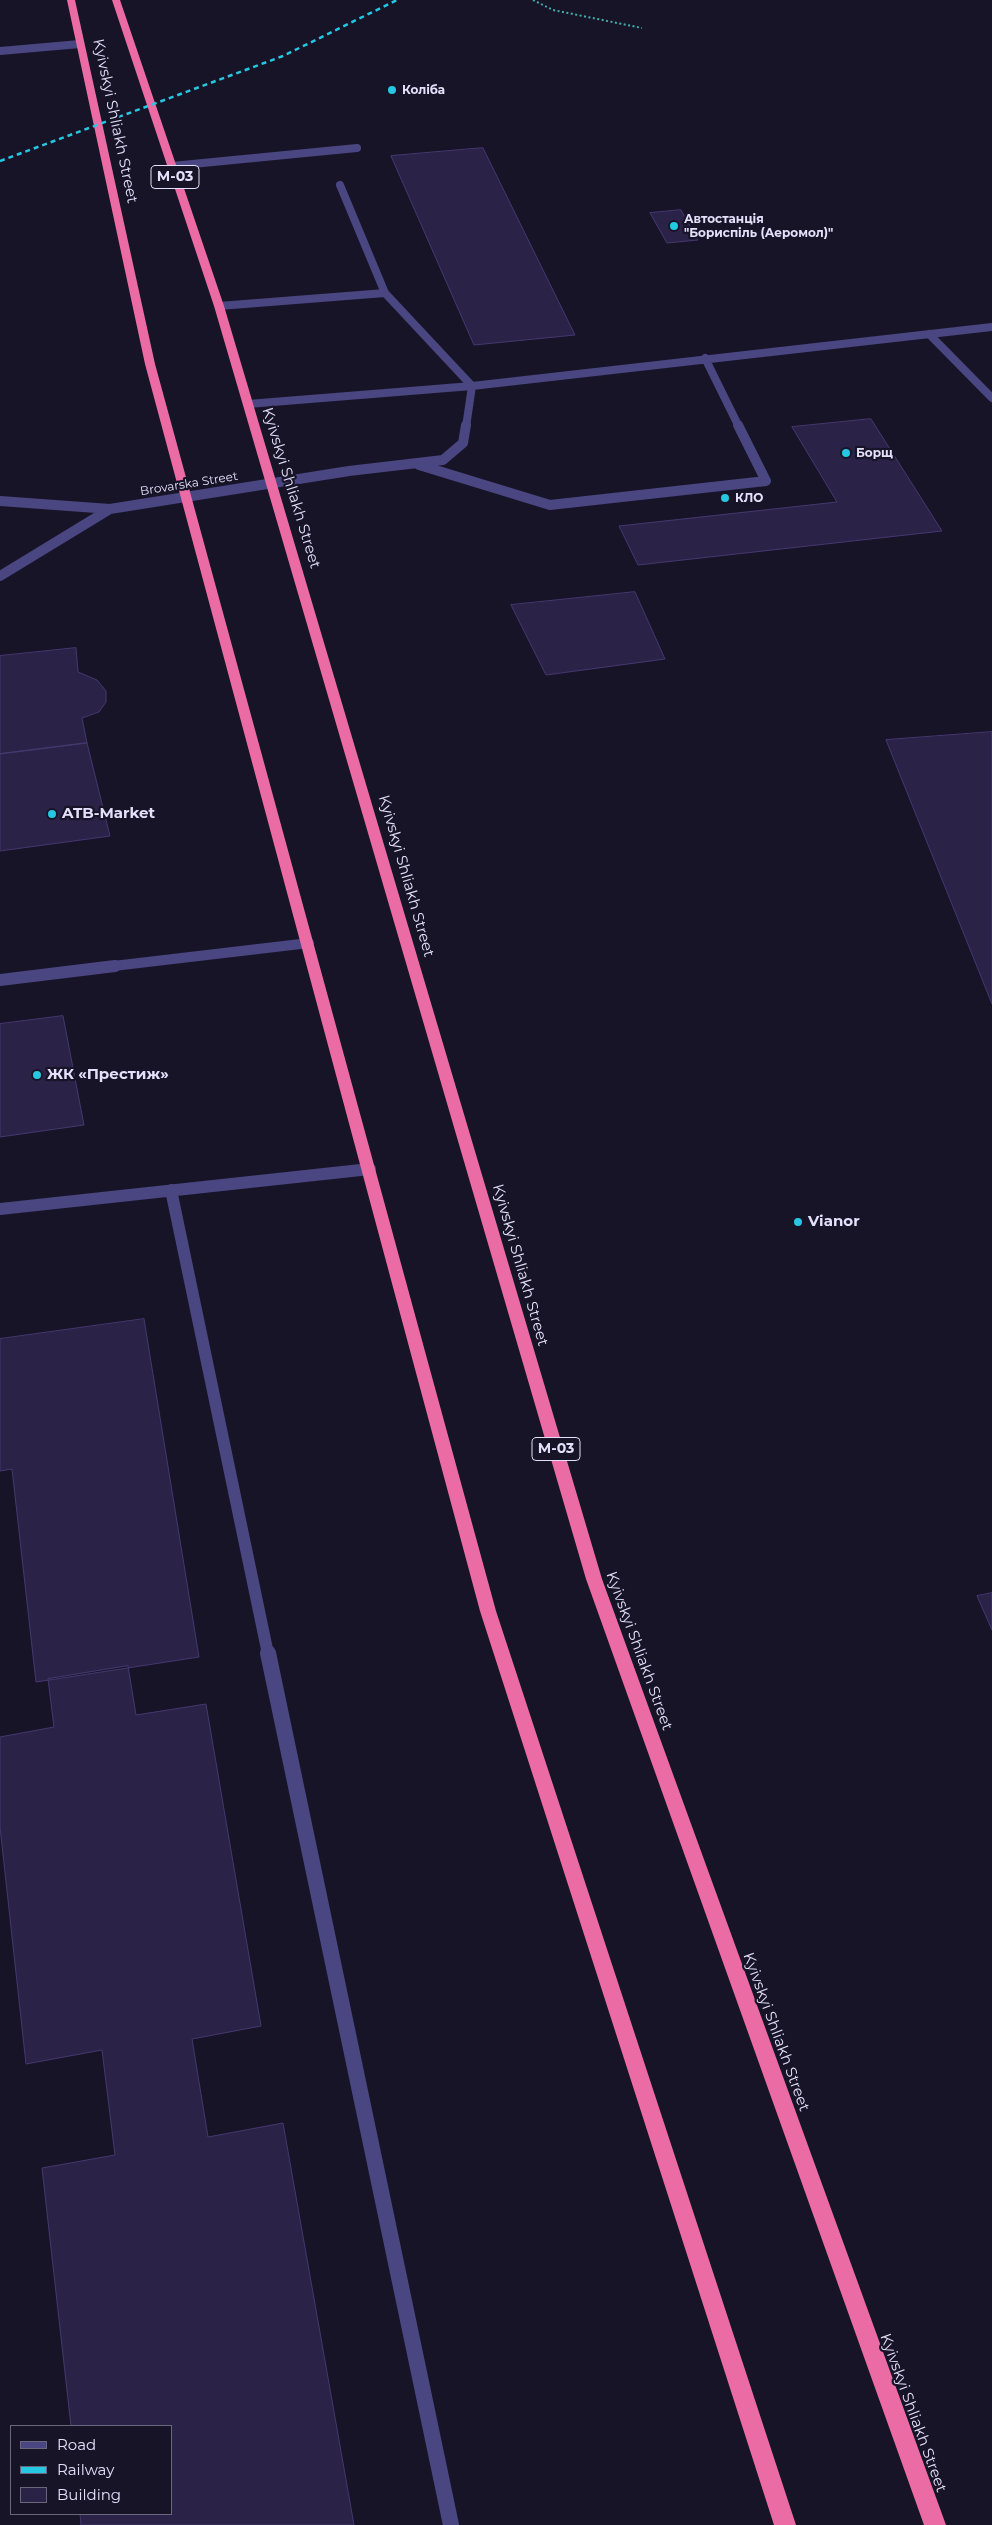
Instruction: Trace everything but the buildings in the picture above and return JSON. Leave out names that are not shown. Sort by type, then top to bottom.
[{"type":"highway","name":"Kyivskyi Shliakh Street","points":[[71,0],[150,364],[370,1169],[488,1611],[785,2525]]},
{"type":"highway","name":"Kyivskyi Shliakh Street","points":[[116,0],[218,306],[248,404],[594,1579],[935,2525]]},
{"type":"street","points":[[0,51],[80,44]]},
{"type":"street","points":[[172,166],[357,148]]},
{"type":"street","points":[[340,185],[386,293],[472,386]]},
{"type":"street","points":[[218,306],[386,293]]},
{"type":"street","points":[[248,404],[472,386],[705,358],[992,327]]},
{"type":"street","points":[[929,334],[992,398]]},
{"type":"street","points":[[411,462],[550,505],[766,481],[705,358]]},
{"type":"street","name":"Brovarska Street","points":[[0,501],[110,509],[411,462],[443,460],[463,443],[472,386]]},
{"type":"street","name":"Brovarska Street","points":[[0,576],[110,509]]},
{"type":"street","points":[[0,980],[308,943]]},
{"type":"street","points":[[0,1209],[370,1169]]},
{"type":"street","points":[[171,1190],[451,2525]]},
{"type":"path","points":[[534,0],[553,10],[642,28]]},
{"type":"railway","points":[[0,161],[283,56],[397,0]]},
{"type":"place","name":"Коліба","points":[[392,90]]},
{"type":"place","name":"Автостанція \"Бориспіль (Аеромол)\"","points":[[674,226]]},
{"type":"place","name":"Борщ","points":[[846,453]]},
{"type":"place","name":"КЛО","points":[[725,498]]},
{"type":"place","name":"ATB-Market","points":[[52,814]]},
{"type":"place","name":"ЖК «Престиж»","points":[[37,1075]]},
{"type":"place","name":"Vianor","points":[[798,1222]]}]
